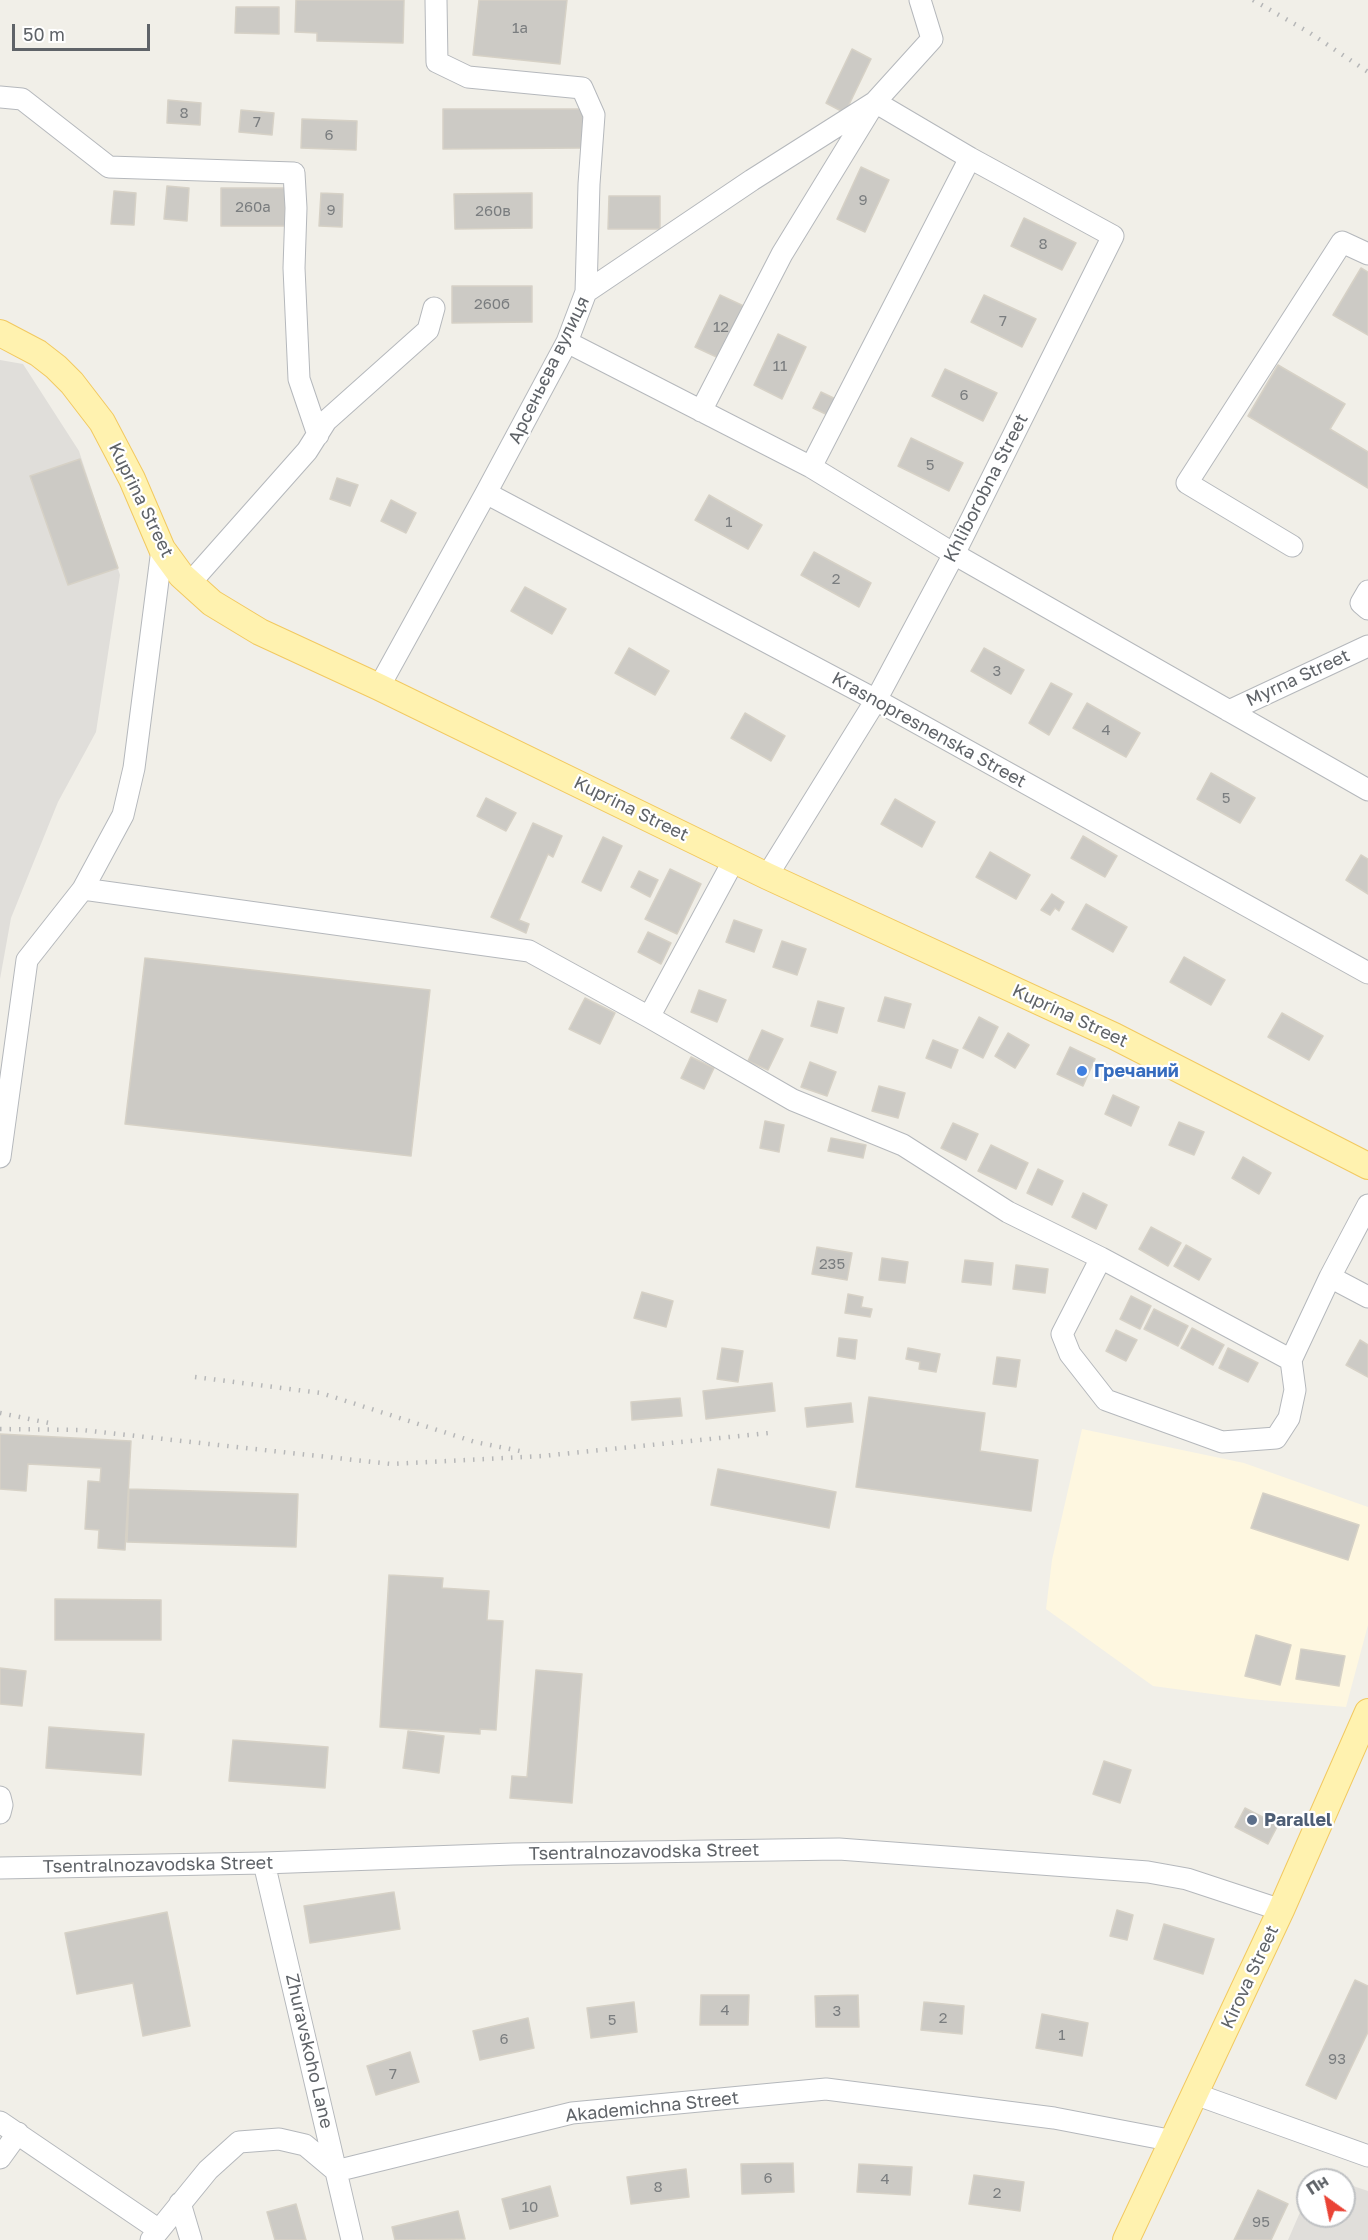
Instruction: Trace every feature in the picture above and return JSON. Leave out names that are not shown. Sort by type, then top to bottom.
[{"type":"main road","name":"Kuprina Street","points":[[0,333],[38,353],[72,383],[102,422],[132,479],[162,549],[181,575],[212,603],[260,632],[379,687],[767,876],[1114,1036],[1368,1166]]},
{"type":"main road","name":"Kirova Street","points":[[1126,2240],[1281,1910],[1368,1712]]},
{"type":"street","points":[[436,0],[437,62],[468,77],[582,88],[594,115],[589,184],[586,292]]},
{"type":"street","points":[[701,411],[782,254],[875,102],[932,39],[920,0]]},
{"type":"street","points":[[0,97],[22,99],[109,167],[294,173],[296,208],[294,268],[298,379],[318,435]]},
{"type":"street","name":"Арсеньєва вулиця","points":[[379,687],[567,342],[586,292],[752,180],[875,102]]},
{"type":"street","name":"Khliborobna Street","points":[[767,876],[876,700],[954,554],[1113,236],[970,158],[875,102]]},
{"type":"street","points":[[812,467],[970,158]]},
{"type":"street","points":[[1292,546],[1187,483],[1342,242],[1368,254]]},
{"type":"street","points":[[190,583],[307,451],[326,422],[428,330],[434,308]]},
{"type":"street","points":[[567,342],[812,467],[954,554],[1368,790]]},
{"type":"street","name":"Krasnopresnenska Street","points":[[486,493],[876,700],[1368,973]]},
{"type":"street","points":[[0,1157],[27,960],[82,889],[123,815],[134,768],[162,549]]},
{"type":"street","points":[[1368,591],[1361,603],[1368,609]]},
{"type":"street","name":"Myrna Street","points":[[1229,711],[1368,646]]},
{"type":"street","points":[[649,1017],[734,860]]},
{"type":"street","points":[[82,889],[529,951],[793,1100],[903,1145],[1008,1212],[1101,1258],[1291,1360]]},
{"type":"street","points":[[1101,1258],[1062,1334],[1070,1354],[1106,1400],[1222,1442],[1276,1438],[1289,1418],[1295,1390],[1291,1360],[1330,1277],[1368,1205]]},
{"type":"street","points":[[1330,1277],[1368,1298]]},
{"type":"street","points":[[0,1797],[2,1805],[0,1813]]},
{"type":"street","name":"Tsentralnozavodska Street","points":[[0,1868],[264,1863],[513,1854],[839,1849],[1148,1872],[1187,1879],[1281,1910]]},
{"type":"street","name":"Zhuravskoho Lane","points":[[264,1863],[352,2240]]},
{"type":"street","name":"Akademichna Street","points":[[336,2171],[572,2113],[826,2089],[1054,2118],[1174,2140]]},
{"type":"street","points":[[1195,2094],[1368,2156]]},
{"type":"street","points":[[0,2158],[9,2128],[155,2235],[208,2170],[239,2142],[279,2139],[305,2145],[336,2171]]},
{"type":"street","points":[[180,2204],[191,2240]]},
{"type":"shaded area","points":[[0,360],[23,364],[79,451],[120,575],[96,732],[58,802],[11,918],[0,979]]},
{"type":"shaded area","points":[[1082,1429],[1244,1463],[1368,1507],[1368,1625],[1346,1707],[1249,1699],[1153,1686],[1046,1609],[1052,1560]]},
{"type":"shaded area","points":[[1356,2187],[1368,2191],[1368,2240],[1288,2240],[1296,2222],[1296,2228],[1356,2228]]},
{"type":"building","points":[[296,0],[404,0],[403,43],[317,41],[317,33],[295,32]]},
{"type":"building","points":[[479,0],[567,0],[560,64],[473,55]]},
{"type":"building","points":[[236,7],[279,7],[279,34],[235,33]]},
{"type":"building","points":[[852,49],[871,59],[845,113],[826,103]]},
{"type":"building","points":[[168,100],[201,103],[200,125],[167,123]]},
{"type":"building","points":[[443,109],[584,109],[584,148],[443,149]]},
{"type":"building","points":[[241,110],[274,113],[272,135],[239,132]]},
{"type":"building","points":[[302,119],[357,121],[356,150],[301,148]]},
{"type":"building","points":[[861,167],[889,180],[865,232],[837,219]]},
{"type":"building","points":[[167,186],[189,188],[187,221],[164,219]]},
{"type":"building","points":[[221,188],[285,188],[285,226],[221,226]]},
{"type":"building","points":[[114,191],[136,193],[134,225],[111,224]]},
{"type":"building","points":[[321,193],[343,194],[342,227],[319,226]]},
{"type":"building","points":[[532,193],[532,228],[455,229],[454,194]]},
{"type":"building","points":[[609,196],[660,196],[660,229],[608,229]]},
{"type":"building","points":[[1024,218],[1076,243],[1062,270],[1011,246]]},
{"type":"building","points":[[1361,268],[1368,272],[1368,335],[1333,315]]},
{"type":"building","points":[[452,286],[532,286],[532,322],[452,323]]},
{"type":"building","points":[[720,295],[748,308],[723,360],[695,347]]},
{"type":"building","points":[[984,295],[1036,319],[1022,347],[971,322]]},
{"type":"building","points":[[778,334],[806,347],[782,399],[754,385]]},
{"type":"building","points":[[1278,365],[1345,404],[1330,429],[1368,452],[1368,488],[1248,416]]},
{"type":"building","points":[[945,369],[997,393],[983,421],[932,396]]},
{"type":"building","points":[[821,392],[842,402],[834,418],[813,408]]},
{"type":"building","points":[[911,438],[963,463],[949,491],[898,466]]},
{"type":"building","points":[[80,459],[118,568],[68,585],[30,476]]},
{"type":"building","points":[[337,478],[358,485],[350,506],[330,499]]},
{"type":"building","points":[[709,495],[762,525],[748,549],[695,520]]},
{"type":"building","points":[[391,500],[416,513],[406,533],[381,521]]},
{"type":"building","points":[[814,552],[871,583],[859,607],[801,575]]},
{"type":"building","points":[[525,587],[566,609],[552,634],[511,611]]},
{"type":"building","points":[[629,648],[669,671],[655,695],[615,673]]},
{"type":"building","points":[[984,648],[1024,670],[1011,694],[971,671]]},
{"type":"building","points":[[1051,683],[1072,694],[1049,735],[1029,723]]},
{"type":"building","points":[[1087,703],[1140,733],[1126,757],[1073,728]]},
{"type":"building","points":[[745,713],[785,736],[771,761],[731,738]]},
{"type":"building","points":[[1211,773],[1255,798],[1240,823],[1197,799]]},
{"type":"building","points":[[486,798],[516,813],[506,831],[477,816]]},
{"type":"building","points":[[895,799],[935,822],[922,847],[881,824]]},
{"type":"building","points":[[533,823],[562,836],[553,857],[548,854],[519,920],[529,924],[526,933],[491,917]]},
{"type":"building","points":[[1083,836],[1117,856],[1105,877],[1071,858]]},
{"type":"building","points":[[603,837],[622,846],[601,891],[582,882]]},
{"type":"building","points":[[990,852],[1030,875],[1016,899],[976,877]]},
{"type":"building","points":[[1361,855],[1368,859],[1368,894],[1346,880]]},
{"type":"building","points":[[670,869],[701,884],[677,934],[645,919]]},
{"type":"building","points":[[639,871],[658,880],[650,897],[631,887]]},
{"type":"building","points":[[1052,894],[1064,902],[1059,911],[1055,908],[1050,915],[1041,910]]},
{"type":"building","points":[[1086,904],[1127,927],[1113,952],[1072,929]]},
{"type":"building","points":[[734,920],[762,930],[754,952],[726,942]]},
{"type":"building","points":[[648,932],[671,943],[661,964],[638,952]]},
{"type":"building","points":[[782,941],[806,949],[797,975],[773,967]]},
{"type":"building","points":[[1184,957],[1225,980],[1211,1005],[1170,982]]},
{"type":"building","points":[[145,958],[430,990],[411,1156],[125,1124]]},
{"type":"building","points":[[699,990],[726,1000],[717,1022],[691,1012]]},
{"type":"building","points":[[885,997],[911,1004],[904,1028],[878,1021]]},
{"type":"building","points":[[585,998],[615,1013],[600,1044],[569,1029]]},
{"type":"building","points":[[818,1001],[844,1008],[837,1033],[811,1026]]},
{"type":"building","points":[[1282,1013],[1323,1036],[1309,1060],[1268,1037]]},
{"type":"building","points":[[979,1017],[998,1027],[983,1058],[963,1048]]},
{"type":"building","points":[[762,1030],[783,1039],[768,1070],[748,1061]]},
{"type":"building","points":[[1008,1033],[1029,1045],[1015,1068],[995,1056]]},
{"type":"building","points":[[933,1040],[958,1050],[951,1068],[926,1058]]},
{"type":"building","points":[[1070,1047],[1095,1059],[1083,1086],[1057,1074]]},
{"type":"building","points":[[691,1057],[714,1068],[704,1089],[681,1078]]},
{"type":"building","points":[[810,1062],[836,1072],[827,1096],[801,1087]]},
{"type":"building","points":[[879,1086],[905,1093],[898,1118],[872,1111]]},
{"type":"building","points":[[1113,1095],[1139,1107],[1131,1126],[1105,1114]]},
{"type":"building","points":[[765,1121],[784,1125],[779,1152],[760,1148]]},
{"type":"building","points":[[1179,1122],[1204,1132],[1194,1155],[1169,1145]]},
{"type":"building","points":[[953,1123],[978,1134],[966,1160],[941,1148]]},
{"type":"building","points":[[831,1138],[866,1145],[863,1158],[828,1151]]},
{"type":"building","points":[[991,1145],[1028,1163],[1016,1189],[978,1171]]},
{"type":"building","points":[[1243,1157],[1271,1173],[1259,1194],[1232,1178]]},
{"type":"building","points":[[1038,1169],[1063,1181],[1052,1205],[1027,1193]]},
{"type":"building","points":[[1083,1193],[1107,1205],[1096,1229],[1072,1217]]},
{"type":"building","points":[[1151,1227],[1181,1243],[1168,1266],[1139,1249]]},
{"type":"building","points":[[1186,1245],[1211,1259],[1199,1280],[1174,1266]]},
{"type":"building","points":[[817,1247],[852,1253],[847,1280],[812,1274]]},
{"type":"building","points":[[882,1258],[908,1262],[905,1283],[879,1280]]},
{"type":"building","points":[[965,1260],[993,1263],[991,1285],[962,1282]]},
{"type":"building","points":[[1016,1265],[1048,1269],[1045,1293],[1013,1289]]},
{"type":"building","points":[[642,1292],[673,1301],[666,1327],[634,1318]]},
{"type":"building","points":[[848,1294],[863,1297],[861,1307],[872,1309],[870,1317],[845,1313]]},
{"type":"building","points":[[1131,1296],[1151,1306],[1140,1329],[1120,1319]]},
{"type":"building","points":[[1154,1309],[1188,1326],[1178,1346],[1144,1329]]},
{"type":"building","points":[[1192,1328],[1224,1345],[1213,1365],[1181,1348]]},
{"type":"building","points":[[1116,1330],[1137,1340],[1126,1361],[1106,1351]]},
{"type":"building","points":[[839,1338],[857,1340],[855,1359],[837,1356]]},
{"type":"building","points":[[1360,1340],[1368,1345],[1368,1377],[1346,1365]]},
{"type":"building","points":[[722,1348],[743,1351],[738,1382],[717,1379]]},
{"type":"building","points":[[908,1348],[940,1354],[936,1372],[919,1369],[920,1362],[906,1359]]},
{"type":"building","points":[[1228,1348],[1258,1363],[1248,1382],[1219,1368]]},
{"type":"building","points":[[997,1357],[1020,1360],[1016,1387],[993,1384]]},
{"type":"building","points":[[772,1383],[775,1411],[706,1419],[703,1391]]},
{"type":"building","points":[[869,1397],[985,1413],[980,1451],[1038,1460],[1031,1511],[856,1487]]},
{"type":"building","points":[[680,1398],[682,1416],[632,1420],[631,1402]]},
{"type":"building","points":[[851,1403],[853,1422],[807,1427],[805,1408]]},
{"type":"building","points":[[0,1434],[131,1441],[125,1550],[98,1548],[99,1530],[85,1529],[88,1481],[100,1482],[101,1468],[28,1464],[26,1491],[0,1489]]},
{"type":"building","points":[[718,1469],[836,1492],[829,1528],[711,1505]]},
{"type":"building","points":[[129,1489],[298,1494],[296,1547],[127,1542]]},
{"type":"building","points":[[1263,1493],[1359,1525],[1348,1560],[1251,1528]]},
{"type":"building","points":[[389,1575],[443,1578],[442,1588],[489,1591],[487,1620],[503,1621],[496,1730],[480,1729],[480,1734],[380,1727]]},
{"type":"building","points":[[55,1599],[161,1600],[161,1640],[55,1640]]},
{"type":"building","points":[[1256,1635],[1291,1645],[1280,1685],[1245,1676]]},
{"type":"building","points":[[1301,1649],[1345,1656],[1339,1686],[1296,1679]]},
{"type":"building","points":[[0,1668],[26,1671],[22,1706],[0,1704]]},
{"type":"building","points":[[536,1670],[582,1674],[572,1803],[510,1798],[512,1776],[527,1777]]},
{"type":"building","points":[[49,1727],[144,1734],[141,1775],[46,1768]]},
{"type":"building","points":[[408,1731],[444,1736],[439,1773],[403,1768]]},
{"type":"building","points":[[233,1740],[328,1747],[325,1788],[229,1781]]},
{"type":"building","points":[[1104,1761],[1131,1770],[1120,1803],[1093,1794]]},
{"type":"building","points":[[1245,1808],[1278,1825],[1268,1844],[1235,1827]]},
{"type":"building","points":[[394,1892],[400,1929],[310,1943],[304,1906]]},
{"type":"building","points":[[1117,1910],[1133,1915],[1127,1940],[1110,1936]]},
{"type":"building","points":[[167,1912],[190,2026],[143,2036],[133,1983],[77,1994],[65,1933]]},
{"type":"building","points":[[1164,1924],[1214,1939],[1203,1974],[1154,1959]]},
{"type":"building","points":[[1355,1980],[1368,1986],[1368,2032],[1336,2099],[1306,2085]]},
{"type":"building","points":[[701,1995],[749,1995],[748,2025],[700,2025]]},
{"type":"building","points":[[858,1995],[859,2027],[816,2027],[815,1996]]},
{"type":"building","points":[[634,2002],[637,2032],[591,2038],[587,2008]]},
{"type":"building","points":[[924,2002],[964,2006],[962,2034],[921,2030]]},
{"type":"building","points":[[1042,2014],[1088,2023],[1082,2056],[1036,2048]]},
{"type":"building","points":[[528,2018],[534,2048],[480,2060],[473,2031]]},
{"type":"building","points":[[410,2052],[419,2082],[376,2095],[367,2066]]},
{"type":"building","points":[[793,2163],[794,2192],[742,2194],[741,2164]]},
{"type":"building","points":[[859,2164],[912,2167],[910,2195],[857,2192]]},
{"type":"building","points":[[686,2169],[689,2197],[631,2204],[627,2177]]},
{"type":"building","points":[[974,2175],[1024,2182],[1020,2211],[969,2204]]},
{"type":"building","points":[[550,2186],[558,2216],[510,2229],[502,2199]]},
{"type":"building","points":[[1258,2190],[1288,2204],[1271,2240],[1234,2240]]},
{"type":"building","points":[[296,2204],[306,2240],[275,2240],[267,2212]]},
{"type":"building","points":[[458,2211],[465,2239],[395,2240],[392,2227]]},
{"type":"railway","points":[[1253,0],[1310,33],[1368,72]]},
{"type":"railway","points":[[195,1377],[321,1393],[475,1442],[525,1452]]},
{"type":"railway","points":[[0,1413],[49,1423]]},
{"type":"railway","points":[[0,1429],[82,1430],[391,1464],[542,1456],[769,1433]]},
{"type":"place","name":"Гречаний","points":[[1082,1071]]},
{"type":"place","name":"Parallel","points":[[1252,1820]]}]
